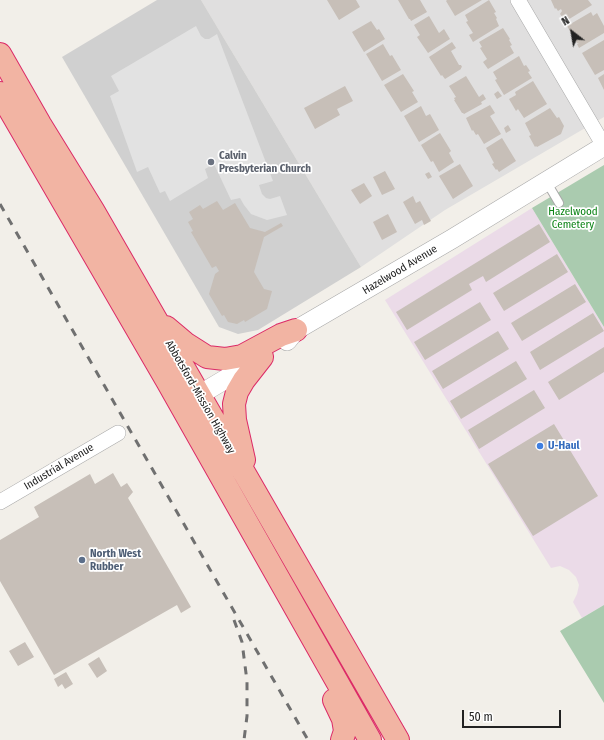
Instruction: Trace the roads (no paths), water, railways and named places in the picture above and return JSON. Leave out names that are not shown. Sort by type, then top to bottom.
[{"type":"highway","name":"Abbotsford-Mission Highway","points":[[0,54],[40,124],[93,210],[398,740]]},
{"type":"highway","name":"Abbotsford-Mission Highway","points":[[0,93],[167,381],[370,740]]},
{"type":"highway","points":[[155,318],[197,351],[207,357],[225,359],[242,356],[281,335],[296,330]]},
{"type":"highway","points":[[250,482],[235,420],[234,404],[237,392],[244,380],[262,357]]},
{"type":"highway","points":[[167,381],[180,391],[199,395]]},
{"type":"highway","points":[[227,488],[232,514],[247,547],[335,701],[343,719],[345,731],[342,740]]},
{"type":"street","points":[[518,0],[604,146]]},
{"type":"street","name":"Hazelwood Avenue","points":[[199,395],[285,342],[296,330],[452,239],[604,146]]},
{"type":"street","name":"Industrial Avenue","points":[[0,502],[118,433]]},
{"type":"lane","points":[[546,181],[559,203]]},
{"type":"railway","points":[[0,204],[308,740]]},
{"type":"railway","points":[[234,620],[242,642],[247,681],[247,716],[244,740]]},
{"type":"place","name":"Calvin Presbyterian Church","points":[[211,162]]},
{"type":"place","name":"U-Haul","points":[[540,446]]},
{"type":"place","name":"North West Rubber","points":[[82,560]]},
{"type":"park label","name":"Hazelwood Cemetery","points":[[573,218]]}]
